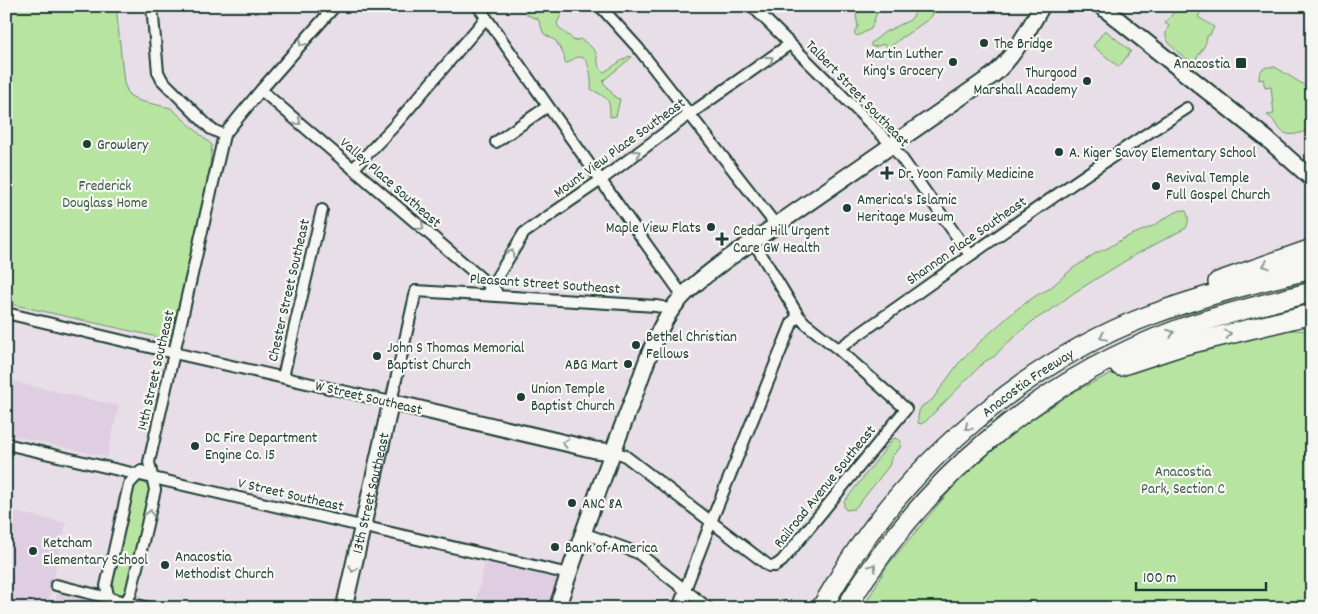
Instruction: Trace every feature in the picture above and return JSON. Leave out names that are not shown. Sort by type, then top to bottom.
[{"type":"highway","points":[[1147,316],[1221,281],[1312,249]]},
{"type":"highway","name":"Anacostia Freeway","points":[[822,606],[850,559],[878,521],[920,473],[955,439],[992,408],[1044,370],[1086,345],[1147,316],[1202,298],[1312,269]]},
{"type":"highway","name":"Anacostia Freeway","points":[[846,608],[889,544],[935,490],[986,441],[1017,416],[1049,394],[1133,348],[1170,333],[1237,311],[1312,292]]},
{"type":"highway","points":[[1049,394],[1166,350],[1312,314]]},
{"type":"main road","points":[[1101,6],[1267,139],[1312,179]]},
{"type":"main road","points":[[557,608],[612,452],[653,345],[670,311],[683,296],[712,271],[1002,68],[1041,8]]},
{"type":"main road","name":"W Street Southeast","points":[[391,402],[595,450],[612,452]]},
{"type":"main road","name":"13th Street Southeast","points":[[344,608],[391,402]]},
{"type":"street","points":[[152,6],[158,72],[162,80],[211,129],[224,134],[335,6]]},
{"type":"street","points":[[478,6],[683,296]]},
{"type":"street","points":[[600,6],[638,48],[776,225]]},
{"type":"street","name":"Talbert Street Southeast","points":[[752,6],[892,146],[970,255]]},
{"type":"street","points":[[353,169],[395,125],[486,18]]},
{"type":"street","name":"Mount View Place Southeast","points":[[489,291],[524,233],[790,44]]},
{"type":"street","name":"Valley Place Southeast","points":[[261,90],[353,169],[489,291]]},
{"type":"street","points":[[496,142],[548,106]]},
{"type":"street","name":"Shannon Place Southeast","points":[[838,349],[970,255],[1187,108]]},
{"type":"street","name":"14th Street Southeast","points":[[122,605],[131,593],[156,490],[149,462],[224,134]]},
{"type":"street","name":"Chester Street Southeast","points":[[283,377],[322,210]]},
{"type":"street","points":[[753,241],[798,315],[805,323],[838,349]]},
{"type":"street","name":"Pleasant Street Southeast","points":[[416,290],[489,291],[502,296],[656,306],[670,311]]},
{"type":"street","name":"13th Street Southeast","points":[[391,402],[416,290]]},
{"type":"street","name":"W Street Southeast","points":[[6,314],[391,402]]},
{"type":"street","points":[[678,608],[792,324],[798,315]]},
{"type":"street","name":"Railroad Avenue Southeast","points":[[711,522],[769,566],[775,566],[780,563],[906,409],[838,349]]},
{"type":"street","name":"V Street Southeast","points":[[6,444],[569,574]]},
{"type":"street","name":"W Street Southeast","points":[[612,452],[624,455],[711,522]]},
{"type":"street","points":[[111,608],[106,586],[129,484],[149,462]]},
{"type":"street","points":[[583,534],[638,553],[708,608]]},
{"type":"street","points":[[56,585],[108,597],[122,605],[150,608]]},
{"type":"shaded area","points":[[6,380],[119,406],[107,457],[6,434]]},
{"type":"shaded area","name":"Ketcham Elementary School","points":[[6,510],[66,523],[48,603],[55,604],[57,595],[60,594],[105,604],[108,608],[6,608]]},
{"type":"shaded area","points":[[485,562],[557,580],[549,608],[474,608]]},
{"type":"green space","name":"Frederick Douglass Home","points":[[14,6],[116,6],[124,83],[129,95],[140,101],[171,108],[212,145],[209,174],[171,340],[6,303],[6,49]]},
{"type":"green space","points":[[529,6],[549,6],[554,10],[560,11],[561,15],[557,23],[560,28],[574,41],[580,39],[593,48],[598,64],[604,72],[629,56],[632,57],[603,82],[616,98],[620,99],[616,116],[610,117],[608,101],[591,89],[591,75],[586,60],[578,57],[565,63],[564,55],[556,41],[544,34],[538,19],[527,15]]},
{"type":"green space","points":[[860,6],[879,6],[871,29],[857,36],[854,33],[858,26],[856,16]]},
{"type":"green space","points":[[915,6],[939,6],[929,19],[889,48],[884,44],[871,46],[871,43],[885,32],[910,20],[916,12]]},
{"type":"green space","points":[[1186,7],[1201,12],[1198,17],[1214,27],[1210,35],[1207,36],[1204,46],[1194,62],[1179,53],[1166,37],[1169,26],[1165,23],[1175,11]]},
{"type":"green space","points":[[1105,30],[1131,51],[1119,67],[1093,46]]},
{"type":"green space","points":[[1267,67],[1275,67],[1312,90],[1312,128],[1294,134],[1286,133],[1267,115],[1274,114],[1271,87],[1265,88],[1263,79],[1259,80],[1259,75]]},
{"type":"green space","points":[[1181,210],[1186,211],[1188,215],[1186,228],[1135,255],[1034,320],[995,356],[984,362],[926,421],[921,424],[918,423],[919,411],[922,406],[932,400],[958,364],[1017,309],[1049,289],[1072,269],[1096,253],[1124,238],[1153,226]]},
{"type":"green space","name":"Anacostia Park, Section C","points":[[1275,329],[1312,331],[1312,608],[863,608],[887,566],[958,481],[1014,432],[1073,392],[1148,356]]},
{"type":"green space","points":[[894,438],[900,440],[901,443],[900,448],[892,456],[889,466],[859,504],[854,509],[846,510],[844,502]]},
{"type":"green space","points":[[141,482],[147,484],[150,489],[127,590],[122,594],[115,593],[112,591],[112,584],[133,490]]},
{"type":"place","name":"The Bridge","points":[[984,43]]},
{"type":"place","name":"Martin Luther King's Grocery","points":[[953,62]]},
{"type":"place","name":"Anacostia","points":[[1241,63]]},
{"type":"place","name":"Thurgood Marshall Academy","points":[[1087,81]]},
{"type":"place","name":"Growlery","points":[[87,144]]},
{"type":"place","name":"A. Kiger Savoy Elementary School","points":[[1059,152]]},
{"type":"place","name":"Dr. Yoon Family Medicine","points":[[887,173]]},
{"type":"place","name":"Revival Temple Full Gospel Church","points":[[1156,186]]},
{"type":"place","name":"America's Islamic Heritage Museum","points":[[847,208]]},
{"type":"place","name":"Maple View Flats","points":[[711,227]]},
{"type":"place","name":"Cedar Hill Urgent Care GW Health","points":[[722,239]]},
{"type":"place","name":"Bethel Christian Fellows","points":[[636,345]]},
{"type":"place","name":"John S Thomas Memorial Baptist Church","points":[[377,356]]},
{"type":"place","name":"ABG Mart","points":[[628,364]]},
{"type":"place","name":"Union Temple Baptist Church","points":[[521,397]]},
{"type":"place","name":"DC Fire Department Engine Co. 15","points":[[195,446]]},
{"type":"place","name":"ANC 8A","points":[[572,503]]},
{"type":"place","name":"Bank of America","points":[[555,547]]},
{"type":"place","name":"Ketcham Elementary School","points":[[33,551]]},
{"type":"place","name":"Anacostia Methodist Church","points":[[165,565]]}]
